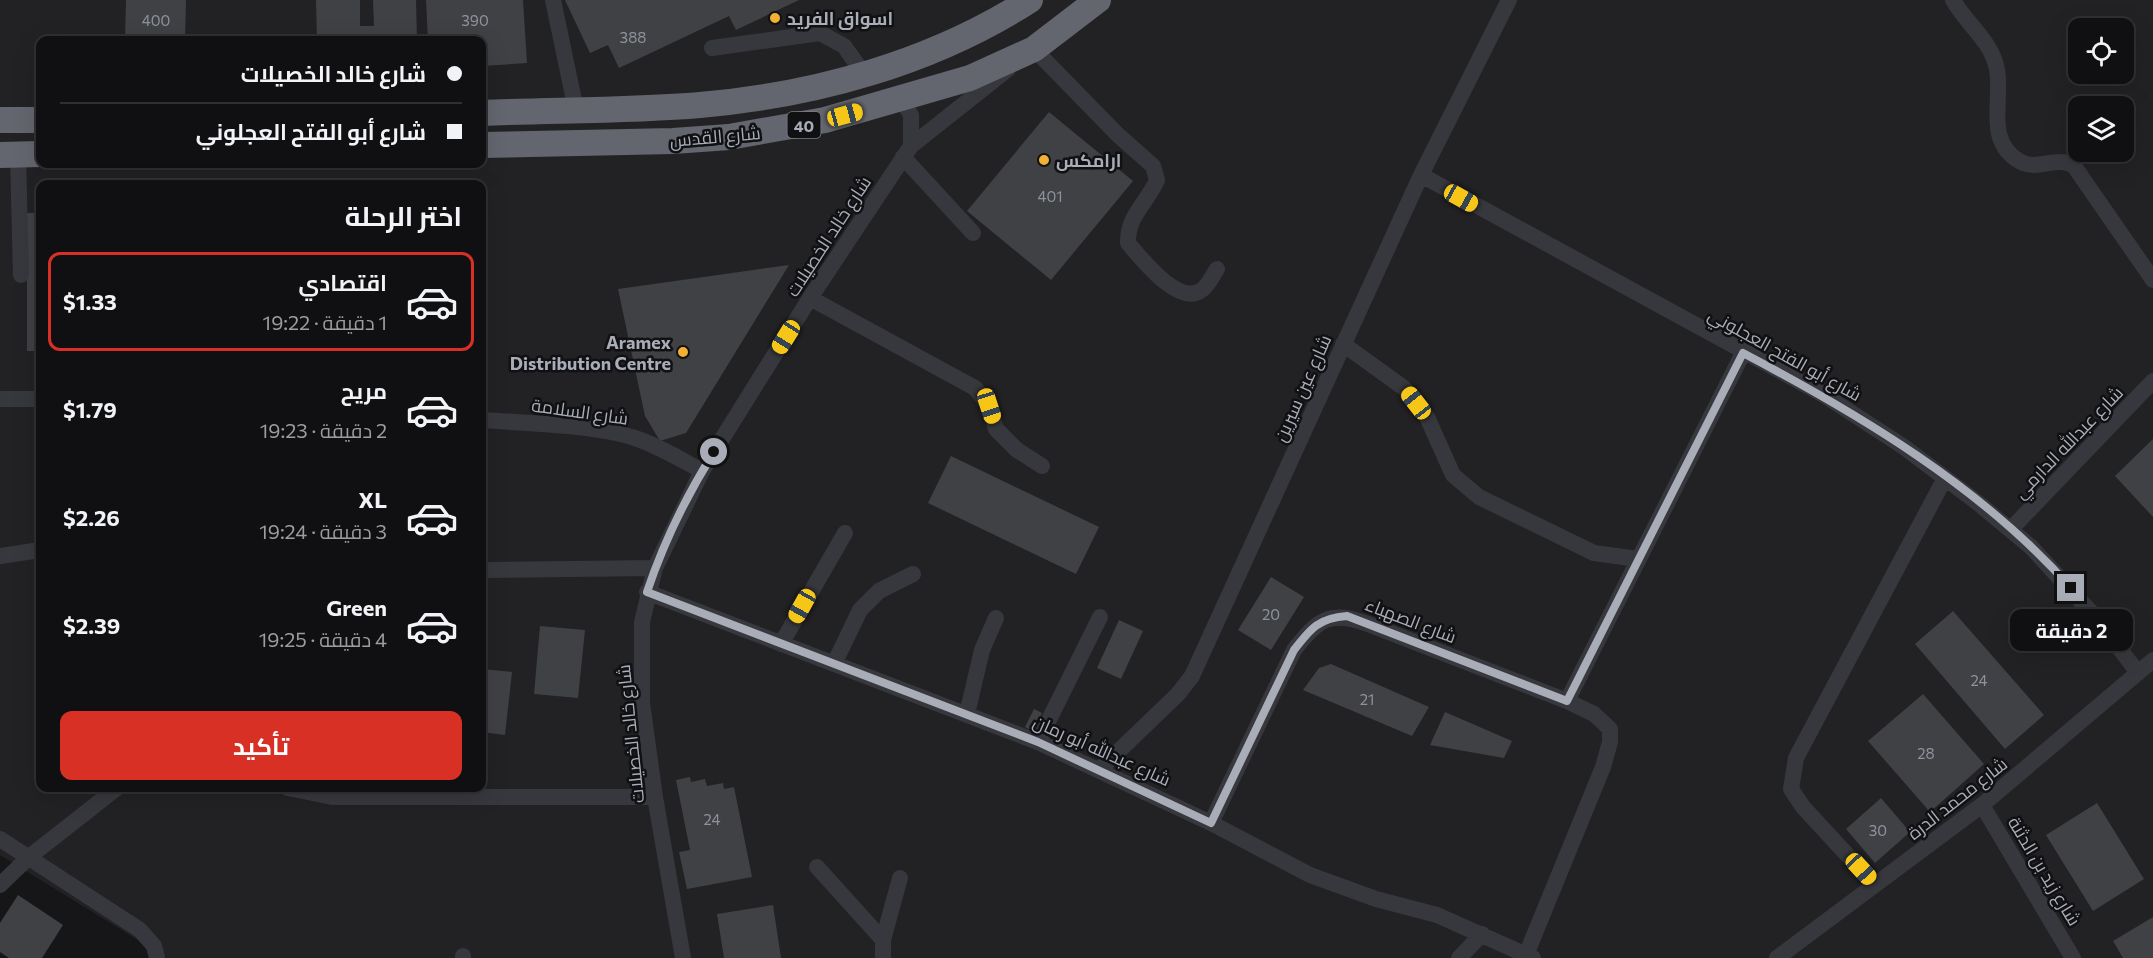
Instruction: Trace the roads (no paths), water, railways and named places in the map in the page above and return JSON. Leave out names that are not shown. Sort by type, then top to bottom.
[{"type":"highway","name":"شارع القدس","points":[[486,113],[699,105],[742,100],[835,83],[963,39],[1030,0]]},
{"type":"highway","name":"شارع القدس","points":[[486,145],[673,141],[729,137],[804,125],[902,100],[970,78],[1034,49],[1098,0]]},
{"type":"highway","points":[[0,120],[36,120]]},
{"type":"street","points":[[553,0],[576,110]]},
{"type":"street","name":"شارع عين سيرين","points":[[1100,769],[1178,694],[1192,675],[1421,175],[1509,0]]},
{"type":"street","points":[[1953,0],[1981,38],[1996,64],[2000,84],[1996,120],[2003,144],[2020,162],[2031,164],[2067,162],[2074,166],[2153,280]]},
{"type":"street","points":[[712,48],[820,33],[844,46],[864,74]]},
{"type":"street","points":[[1034,49],[1118,135],[1153,166],[1157,180],[1152,192],[1133,215],[1128,230],[1128,243],[1161,279],[1179,291],[1192,293],[1203,289],[1217,269]]},
{"type":"street","name":"شارع خالد الخصيلات","points":[[683,958],[655,797],[642,703],[642,622],[647,592],[655,568],[702,471],[810,298],[907,151],[1034,49]]},
{"type":"street","points":[[902,100],[911,115],[907,151],[973,233]]},
{"type":"street","points":[[20,154],[21,275]]},
{"type":"street","name":"شارع أبو الفتح العجلوني","points":[[1421,175],[1851,411],[2011,529],[2064,580],[2099,621],[2138,673]]},
{"type":"street","points":[[810,298],[975,388],[989,406],[996,429],[1017,450],[1042,466]]},
{"type":"street","points":[[1343,345],[1404,388],[1427,417],[1453,475],[1479,497],[1594,553],[1638,559]]},
{"type":"street","points":[[1567,701],[1743,353]]},
{"type":"street","name":"شارع عبدالله الدارمي","points":[[2011,529],[2153,381]]},
{"type":"street","points":[[0,399],[36,399]]},
{"type":"street","name":"شارع السلامة","points":[[486,420],[633,437],[702,471]]},
{"type":"street","points":[[1875,885],[1803,807],[1791,789],[1796,758],[1944,478]]},
{"type":"street","points":[[781,644],[845,533]]},
{"type":"street","points":[[0,556],[36,551]]},
{"type":"street","points":[[486,570],[655,568]]},
{"type":"street","points":[[834,664],[860,610],[879,591],[913,574]]},
{"type":"street","name":"شارع عبدالله أبو رمان","points":[[647,592],[1038,742],[1100,769],[1211,823],[1310,875],[1376,899],[1437,915],[1529,956]]},
{"type":"street","name":"شارع الصهباء","points":[[1211,823],[1294,650],[1310,630],[1328,618],[1347,616],[1567,701],[1594,714],[1610,729],[1610,742],[1529,956]]},
{"type":"street","points":[[1038,742],[1100,617]]},
{"type":"street","points":[[967,714],[982,650],[996,618]]},
{"type":"street","name":"شارع محمد الدرة","points":[[1778,958],[1983,805],[2153,660]]},
{"type":"street","points":[[0,885],[29,857],[112,792]]},
{"type":"street","points":[[308,792],[332,797],[655,797]]},
{"type":"street","name":"شارع زيد بن الدثنة","points":[[1983,805],[2073,958]]},
{"type":"street","points":[[0,839],[140,930],[154,946],[157,958]]},
{"type":"street","points":[[817,867],[883,940]]},
{"type":"street","points":[[883,958],[883,940],[900,878]]},
{"type":"street","points":[[1459,958],[1482,934]]},
{"type":"place","name":"اسواق الفريد","points":[[775,18]]},
{"type":"place","name":"ارامكس","points":[[1044,160]]},
{"type":"place","name":"Aramex Distribution Centre","points":[[683,352]]}]
